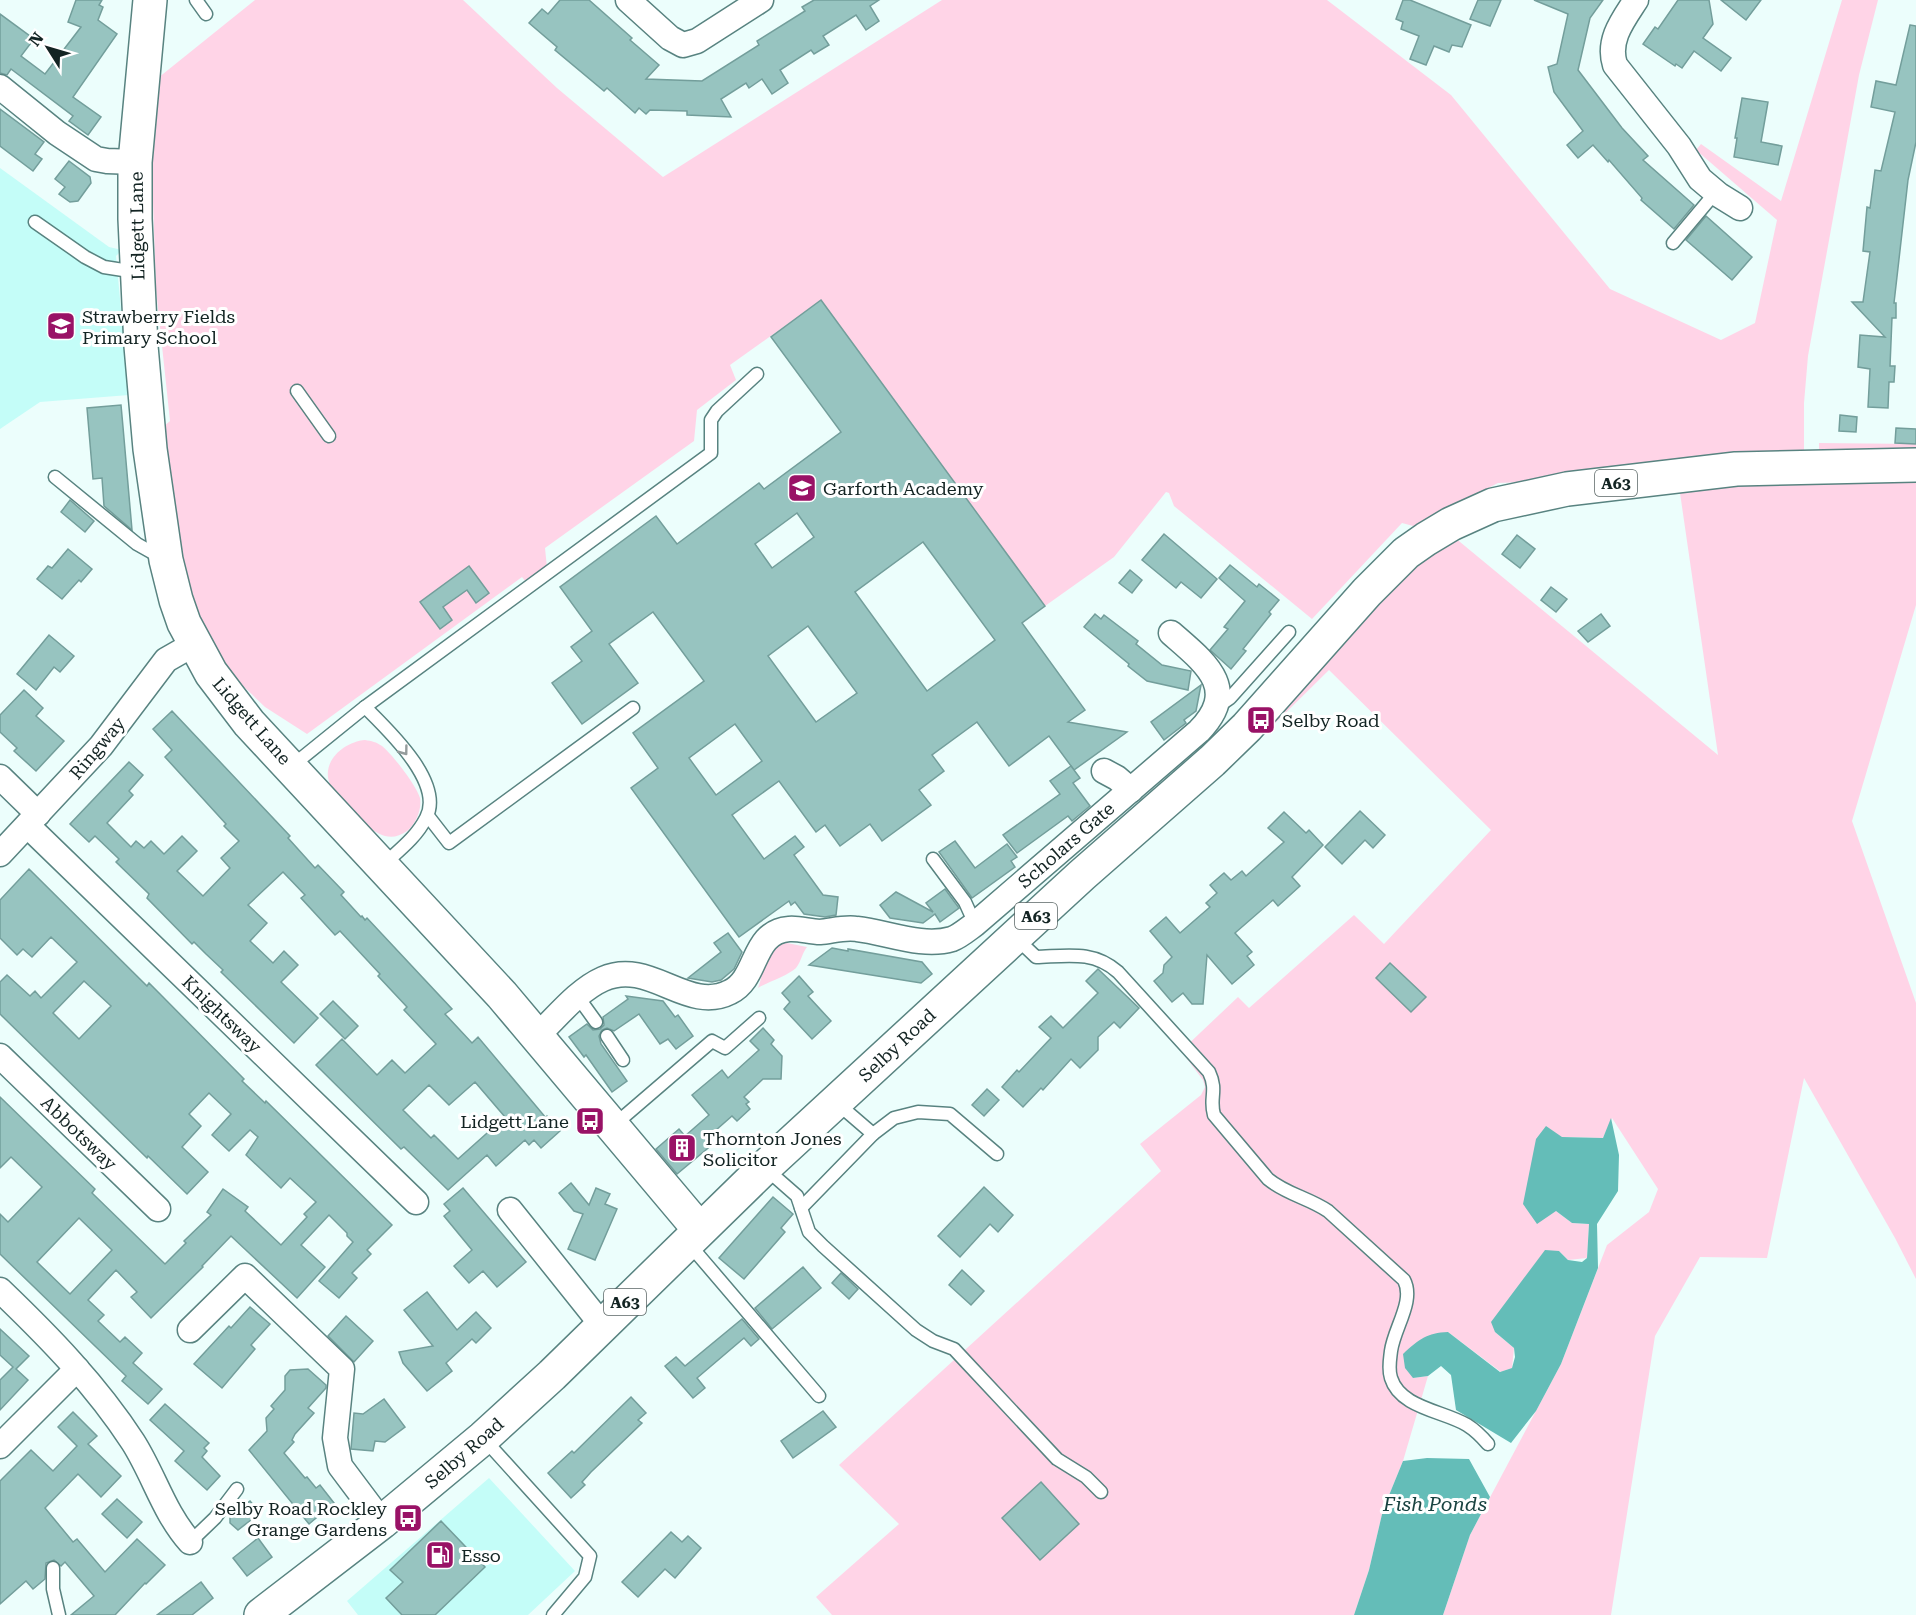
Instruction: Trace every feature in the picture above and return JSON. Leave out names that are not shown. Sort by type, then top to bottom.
[{"type":"main road","name":"Lidgett Lane","points":[[150,0],[135,162],[141,346],[149,438],[166,560],[176,600],[194,644],[211,673],[243,716],[502,995],[613,1126],[693,1235]]},
{"type":"main road","name":"Selby Road","points":[[261,1615],[382,1522],[483,1438],[552,1375],[765,1167],[1014,936],[1212,761],[1247,727],[1367,592],[1406,553],[1426,539],[1471,514],[1493,505],[1567,489],[1736,469],[1916,465]]},
{"type":"street","points":[[628,0],[670,38],[683,45],[698,41],[761,0]]},
{"type":"street","points":[[1636,0],[1615,36],[1612,56],[1620,73],[1678,146],[1692,169],[1715,193],[1740,208]]},
{"type":"street","points":[[0,87],[57,134],[96,159],[135,162]]},
{"type":"street","points":[[1171,633],[1206,664],[1214,677],[1218,692],[1216,707]]},
{"type":"street","name":"Ringway","points":[[0,854],[101,746],[166,660],[194,644]]},
{"type":"street","name":"Scholars Gate","points":[[537,1036],[578,997],[603,979],[629,974],[642,975],[703,998],[717,997],[731,992],[743,982],[751,970],[760,946],[768,937],[790,928],[819,932],[854,928],[934,941],[955,938],[975,924],[1200,731],[1210,720],[1216,707]]},
{"type":"street","name":"Scholars Gate","points":[[1104,771],[1131,790]]},
{"type":"street","name":"Knightsway","points":[[0,777],[33,820],[416,1203]]},
{"type":"street","name":"Abbotsway","points":[[0,1056],[158,1209]]},
{"type":"street","points":[[510,1210],[602,1325]]},
{"type":"street","points":[[190,1330],[245,1276],[342,1369],[334,1438],[340,1466],[382,1522]]},
{"type":"street","points":[[0,1290],[44,1333],[96,1391],[134,1444],[171,1518],[190,1542]]},
{"type":"street","points":[[0,1446],[77,1370]]},
{"type":"lane","points":[[196,0],[206,14]]},
{"type":"lane","points":[[1673,243],[1715,193]]},
{"type":"lane","points":[[35,222],[85,257],[104,267],[137,272]]},
{"type":"lane","points":[[291,767],[365,707],[711,453],[711,420],[717,411],[757,374]]},
{"type":"lane","points":[[297,391],[329,436]]},
{"type":"lane","points":[[55,477],[137,544],[166,560]]},
{"type":"lane","points":[[1216,707],[1230,698],[1288,633]]},
{"type":"lane","points":[[365,707],[388,730],[424,777],[431,795],[428,816],[417,833],[381,867]]},
{"type":"lane","points":[[428,816],[449,843],[633,708]]},
{"type":"lane","points":[[933,859],[965,903],[975,924]]},
{"type":"lane","points":[[1014,936],[1036,957],[1091,957],[1109,964],[1118,972],[1209,1072],[1214,1091],[1212,1108],[1214,1115],[1268,1179],[1278,1187],[1317,1203],[1328,1211],[1404,1280],[1407,1286],[1407,1300],[1392,1342],[1389,1366],[1396,1389],[1415,1403],[1468,1426],[1488,1444]]},
{"type":"lane","points":[[578,997],[596,1022]]},
{"type":"lane","points":[[613,1126],[712,1041],[725,1048],[759,1018]]},
{"type":"lane","points":[[606,1036],[623,1060]]},
{"type":"lane","points":[[836,1102],[873,1134]]},
{"type":"lane","points":[[801,1208],[873,1134],[894,1118],[918,1112],[950,1114],[997,1154]]},
{"type":"lane","points":[[765,1167],[797,1196],[809,1232],[916,1330],[933,1341],[954,1349],[1057,1459],[1086,1477],[1101,1492]]},
{"type":"lane","points":[[693,1235],[819,1396]]},
{"type":"lane","points":[[483,1438],[590,1556],[585,1577],[554,1615]]},
{"type":"lane","points":[[190,1542],[215,1518],[237,1489]]},
{"type":"lane","points":[[53,1568],[53,1589],[59,1615]]},
{"type":"shaded area","name":"Garforth Academy","points":[[255,0],[463,0],[557,88],[663,177],[942,0],[1327,0],[1451,95],[1610,289],[1721,340],[1755,323],[1777,220],[1696,150],[1701,144],[1781,201],[1842,0],[1878,0],[1859,75],[1808,356],[1804,403],[1804,452],[1721,455],[1648,463],[1523,482],[1498,483],[1437,514],[1417,527],[1402,523],[1312,619],[1174,506],[1169,493],[1166,492],[1114,557],[1045,606],[821,300],[730,365],[736,380],[697,410],[694,441],[545,548],[547,568],[526,582],[522,577],[307,734],[265,707],[238,681],[210,644],[194,611],[182,561],[162,428],[170,421],[156,289],[152,173],[158,78]]},
{"type":"shaded area","name":"Strawberry Fields Primary School","points":[[0,168],[109,247],[122,250],[116,256],[129,395],[40,402],[0,429]]},
{"type":"shaded area","points":[[1819,443],[1916,444],[1916,452],[1819,453]]},
{"type":"shaded area","points":[[1916,482],[1916,605],[1852,821],[1916,1003],[1916,1279],[1804,1078],[1767,1258],[1700,1257],[1655,1336],[1611,1615],[1443,1615],[1470,1535],[1561,1364],[1607,1245],[1649,1212],[1658,1189],[1612,1118],[1603,1138],[1562,1137],[1556,1211],[1572,1223],[1589,1224],[1587,1258],[1568,1260],[1559,1251],[1495,1332],[1514,1348],[1512,1368],[1501,1372],[1448,1332],[1413,1378],[1428,1376],[1403,1461],[1383,1510],[1369,1570],[1354,1615],[832,1615],[816,1597],[899,1524],[839,1465],[1161,1171],[1140,1144],[1201,1095],[1205,1087],[1203,1080],[1181,1051],[1238,997],[1249,1008],[1354,915],[1384,944],[1491,830],[1329,670],[1236,762],[1237,754],[1402,573],[1454,537],[1718,755],[1679,486]]},
{"type":"shaded area","points":[[365,740],[372,741],[387,750],[418,792],[420,807],[416,820],[407,831],[399,836],[390,837],[375,832],[339,799],[331,787],[328,770],[335,755],[349,745]]},
{"type":"shaded area","points":[[787,943],[807,947],[798,966],[758,988],[768,954],[778,945]]},
{"type":"shaded area","points":[[489,1478],[575,1571],[528,1615],[358,1615],[347,1601]]},
{"type":"water","points":[[1611,1118],[1619,1155],[1618,1191],[1597,1224],[1598,1268],[1561,1364],[1536,1411],[1511,1443],[1456,1410],[1451,1375],[1441,1366],[1428,1376],[1413,1378],[1405,1368],[1403,1354],[1424,1338],[1448,1332],[1500,1372],[1512,1368],[1515,1357],[1514,1348],[1495,1332],[1491,1322],[1545,1250],[1559,1251],[1568,1260],[1582,1262],[1587,1258],[1589,1224],[1572,1223],[1556,1211],[1537,1224],[1523,1204],[1536,1139],[1546,1126],[1562,1137],[1603,1138]]},
{"type":"water","name":"Fish Ponds","points":[[1427,1458],[1469,1459],[1490,1497],[1470,1535],[1443,1615],[1354,1615],[1369,1570],[1383,1510],[1403,1461]]},
{"type":"building","points":[[76,0],[102,0],[99,5],[103,7],[98,20],[117,34],[73,97],[101,117],[88,135],[69,121],[73,116],[11,69],[7,75],[0,73],[0,14],[34,39],[21,56],[45,74],[81,27],[68,22]]},
{"type":"building","points":[[560,0],[589,0],[632,38],[630,40],[659,65],[646,79],[702,81],[759,45],[757,41],[805,11],[802,7],[814,0],[879,0],[870,6],[879,21],[866,30],[856,15],[823,36],[829,45],[814,54],[811,50],[780,70],[788,83],[772,94],[762,79],[749,88],[746,83],[721,99],[731,117],[687,115],[687,111],[650,110],[646,114],[639,108],[635,113],[607,88],[604,91],[555,50],[557,47],[529,23],[542,9],[548,14]]},
{"type":"building","points":[[1403,0],[1410,0],[1471,25],[1462,47],[1452,45],[1449,52],[1434,46],[1426,65],[1410,59],[1419,36],[1401,29],[1403,22],[1396,19]]},
{"type":"building","points":[[1478,0],[1501,0],[1490,26],[1470,19]]},
{"type":"building","points":[[1534,0],[1603,0],[1590,18],[1578,70],[1622,128],[1648,156],[1643,160],[1694,205],[1674,229],[1641,200],[1642,198],[1609,160],[1608,162],[1593,145],[1578,158],[1567,145],[1583,131],[1554,92],[1548,67],[1557,64],[1568,14]]},
{"type":"building","points":[[1678,0],[1709,0],[1713,24],[1703,38],[1731,58],[1721,71],[1694,51],[1682,68],[1676,64],[1675,66],[1643,44],[1655,27],[1658,29]]},
{"type":"building","points":[[1721,0],[1761,0],[1746,20]]},
{"type":"building","points":[[1910,25],[1916,26],[1916,142],[1908,180],[1894,303],[1896,303],[1896,318],[1892,318],[1890,366],[1895,366],[1894,382],[1889,382],[1888,408],[1868,407],[1870,369],[1858,367],[1860,335],[1885,337],[1852,302],[1863,302],[1870,252],[1863,251],[1867,207],[1870,208],[1875,170],[1881,171],[1895,112],[1871,107],[1876,81],[1896,85]]},
{"type":"building","points":[[1742,98],[1768,102],[1761,142],[1782,146],[1778,165],[1734,157]]},
{"type":"building","points":[[0,109],[44,142],[35,154],[42,159],[33,171],[0,146]]},
{"type":"building","points":[[69,161],[90,177],[91,183],[78,201],[70,202],[59,194],[65,187],[55,179]]},
{"type":"building","points":[[1706,216],[1752,257],[1732,280],[1686,240]]},
{"type":"building","points":[[821,300],[1045,606],[1022,623],[1085,710],[1068,722],[1127,732],[1074,770],[1049,736],[1009,766],[977,722],[932,755],[944,771],[919,790],[931,805],[882,841],[870,824],[840,846],[825,825],[816,832],[779,781],[732,815],[764,859],[795,836],[804,847],[794,855],[823,895],[838,897],[836,915],[825,917],[804,914],[795,902],[791,905],[789,901],[739,937],[631,788],[658,768],[633,733],[704,681],[653,612],[609,644],[638,683],[582,724],[552,683],[582,661],[571,647],[592,631],[560,587],[656,516],[677,544],[759,483],[764,489],[841,432],[771,337]],"holes":[[[797,513],[814,537],[772,568],[755,544]],[[923,542],[995,640],[927,691],[855,592]],[[808,626],[857,693],[816,722],[768,656]],[[735,724],[762,761],[716,795],[689,758]]]},
{"type":"building","points":[[121,405],[132,530],[104,506],[102,478],[93,479],[87,408]]},
{"type":"building","points":[[1840,415],[1857,417],[1856,432],[1839,431]]},
{"type":"building","points":[[1896,428],[1916,429],[1916,444],[1895,443]]},
{"type":"building","points":[[70,500],[94,521],[85,532],[61,512]]},
{"type":"building","points":[[1164,534],[1217,579],[1201,598],[1181,582],[1176,588],[1142,560]]},
{"type":"building","points":[[1517,535],[1535,549],[1520,568],[1502,554]]},
{"type":"building","points":[[68,549],[92,569],[62,599],[37,579],[48,566],[52,568]]},
{"type":"building","points":[[1230,565],[1257,587],[1259,584],[1279,600],[1269,612],[1271,614],[1243,649],[1246,651],[1231,669],[1210,650],[1228,629],[1224,627],[1245,601],[1219,578]]},
{"type":"building","points":[[469,566],[489,593],[476,603],[467,590],[443,607],[452,620],[440,629],[420,602]]},
{"type":"building","points":[[1130,570],[1142,580],[1132,593],[1119,583]]},
{"type":"building","points":[[1551,587],[1567,599],[1556,612],[1541,600]]},
{"type":"building","points":[[1095,614],[1101,619],[1104,615],[1138,641],[1136,644],[1162,665],[1191,671],[1188,690],[1147,681],[1128,666],[1129,664],[1084,627]]},
{"type":"building","points":[[1601,614],[1610,626],[1588,642],[1578,631]]},
{"type":"building","points":[[49,635],[74,656],[60,672],[54,667],[36,690],[17,674]]},
{"type":"building","points":[[1201,685],[1196,711],[1184,720],[1186,723],[1164,740],[1151,722]]},
{"type":"building","points":[[24,690],[43,708],[36,716],[64,741],[36,771],[14,751],[17,748],[0,732],[0,715]]},
{"type":"building","points":[[172,711],[290,836],[288,838],[315,868],[318,865],[344,892],[341,895],[361,917],[365,920],[367,918],[452,1009],[445,1014],[472,1043],[478,1037],[546,1118],[547,1116],[560,1131],[541,1148],[534,1140],[529,1145],[525,1140],[496,1166],[487,1155],[448,1190],[404,1147],[401,1149],[316,1065],[342,1039],[377,1075],[392,1060],[405,1073],[436,1044],[404,1010],[407,1007],[378,976],[380,974],[340,931],[335,935],[301,898],[305,895],[283,872],[248,905],[267,923],[250,941],[273,963],[284,951],[298,965],[281,982],[318,1018],[294,1043],[221,972],[223,970],[194,942],[192,944],[147,898],[149,894],[116,862],[119,859],[95,836],[89,842],[70,824],[129,762],[143,775],[129,791],[133,795],[107,823],[131,847],[136,841],[144,848],[151,841],[164,854],[182,836],[197,851],[177,871],[203,896],[230,868],[221,858],[239,841],[165,757],[172,750],[153,729]],"holes":[[[475,1082],[505,1117],[458,1159],[434,1135],[431,1138],[403,1110],[429,1085],[449,1105]]]},
{"type":"building","points":[[1071,766],[1080,778],[1073,783],[1090,806],[1072,821],[1068,816],[1017,853],[1003,835],[1060,794],[1050,781]]},
{"type":"building","points":[[1360,811],[1385,835],[1373,848],[1365,840],[1342,864],[1325,847]]},
{"type":"building","points":[[1284,812],[1306,833],[1309,830],[1323,845],[1292,877],[1300,886],[1278,906],[1273,900],[1235,933],[1252,952],[1247,956],[1254,965],[1232,984],[1207,955],[1203,1004],[1192,1004],[1183,993],[1172,1002],[1154,981],[1163,973],[1164,965],[1172,957],[1150,931],[1166,917],[1180,933],[1210,907],[1206,903],[1217,893],[1210,885],[1224,873],[1231,880],[1242,871],[1246,876],[1284,842],[1268,828]]},
{"type":"building","points":[[955,841],[975,868],[1007,844],[1017,857],[1011,861],[1015,867],[972,898],[939,852]]},
{"type":"building","points":[[29,869],[147,986],[149,983],[244,1079],[242,1081],[265,1103],[266,1101],[392,1225],[367,1250],[371,1254],[352,1273],[357,1278],[339,1298],[319,1281],[353,1242],[329,1215],[301,1245],[325,1267],[297,1298],[231,1236],[151,1318],[131,1297],[137,1292],[116,1270],[88,1300],[104,1315],[98,1321],[120,1342],[125,1337],[142,1353],[133,1363],[162,1389],[148,1404],[122,1381],[126,1376],[0,1254],[0,1214],[8,1222],[42,1187],[11,1157],[0,1168],[0,1097],[95,1189],[92,1193],[165,1264],[186,1243],[184,1241],[211,1215],[207,1212],[223,1189],[248,1207],[245,1211],[281,1245],[307,1217],[304,1214],[316,1202],[290,1178],[281,1188],[246,1155],[258,1137],[250,1130],[229,1151],[212,1135],[231,1114],[209,1093],[189,1114],[201,1126],[182,1147],[208,1172],[187,1194],[148,1156],[147,1158],[0,1014],[0,982],[7,975],[30,996],[35,991],[41,998],[77,962],[51,937],[32,957],[23,949],[17,955],[0,938],[0,900]],"holes":[[[84,981],[111,1006],[79,1039],[53,1013]],[[79,1218],[112,1250],[70,1294],[37,1262]]]},
{"type":"building","points":[[945,889],[959,908],[940,922],[935,914],[923,923],[890,918],[880,905],[896,892],[933,912],[926,903]]},
{"type":"building","points":[[728,933],[742,952],[734,969],[721,980],[712,982],[688,978],[721,952],[714,943]]},
{"type":"building","points":[[832,948],[922,962],[932,974],[921,983],[809,965]]},
{"type":"building","points":[[1390,963],[1426,997],[1411,1012],[1376,978]]},
{"type":"building","points":[[1098,969],[1139,1008],[1120,1028],[1114,1022],[1098,1037],[1098,1050],[1080,1068],[1071,1059],[1043,1090],[1041,1088],[1023,1107],[1002,1087],[1051,1038],[1039,1027],[1051,1016],[1063,1028],[1098,993],[1086,981]]},
{"type":"building","points":[[799,976],[813,992],[808,996],[831,1021],[812,1039],[784,1009],[790,1002],[782,993]]},
{"type":"building","points":[[626,996],[663,1001],[675,1017],[678,1015],[693,1036],[676,1049],[668,1039],[660,1044],[639,1014],[614,1031],[607,1028],[602,1030],[599,1036],[601,1044],[627,1081],[612,1092],[586,1055],[584,1057],[569,1037],[587,1024],[593,1030],[600,1029],[604,1025],[603,1017],[628,999]]},
{"type":"building","points":[[333,1001],[358,1026],[345,1039],[320,1014]]},
{"type":"building","points":[[763,1028],[774,1040],[771,1044],[782,1056],[781,1079],[763,1079],[744,1097],[749,1102],[746,1104],[750,1109],[737,1121],[732,1116],[707,1138],[713,1144],[677,1174],[656,1149],[679,1129],[685,1136],[709,1115],[692,1095],[722,1070],[728,1078],[759,1050],[750,1041]]},
{"type":"building","points":[[987,1089],[999,1100],[984,1116],[972,1105]]},
{"type":"building","points":[[571,1183],[589,1205],[596,1188],[610,1194],[605,1204],[617,1209],[595,1260],[568,1249],[583,1214],[574,1211],[559,1193]]},
{"type":"building","points":[[984,1187],[1013,1215],[998,1232],[990,1224],[960,1257],[938,1236]]},
{"type":"building","points":[[463,1188],[526,1262],[497,1287],[483,1271],[469,1283],[454,1266],[472,1250],[444,1216],[450,1211],[444,1204]]},
{"type":"building","points":[[773,1197],[793,1214],[781,1228],[785,1232],[744,1279],[719,1258]]},
{"type":"building","points":[[803,1267],[821,1288],[772,1329],[755,1308]]},
{"type":"building","points":[[962,1270],[984,1291],[971,1305],[949,1285]]},
{"type":"building","points":[[841,1273],[858,1289],[849,1299],[832,1283]]},
{"type":"building","points":[[427,1292],[457,1330],[476,1312],[491,1328],[476,1343],[472,1339],[446,1363],[452,1371],[427,1391],[403,1363],[399,1352],[433,1346],[404,1310]]},
{"type":"building","points":[[250,1307],[270,1324],[251,1345],[255,1349],[222,1388],[194,1364]]},
{"type":"building","points":[[346,1316],[373,1341],[354,1362],[328,1336]]},
{"type":"building","points":[[742,1319],[759,1339],[751,1346],[744,1338],[697,1378],[705,1388],[693,1398],[665,1366],[676,1357],[685,1366]]},
{"type":"building","points":[[0,1329],[29,1356],[16,1369],[28,1380],[0,1410],[0,1380],[13,1367],[0,1355]]},
{"type":"building","points":[[308,1369],[326,1385],[326,1388],[308,1408],[314,1413],[295,1434],[292,1440],[294,1442],[284,1453],[316,1488],[320,1485],[334,1503],[309,1524],[249,1450],[267,1431],[266,1418],[274,1409],[271,1406],[285,1390],[285,1376],[290,1370]]},
{"type":"building","points":[[631,1397],[646,1413],[638,1420],[642,1423],[591,1472],[582,1482],[585,1485],[571,1498],[548,1473],[572,1451],[574,1453]]},
{"type":"building","points":[[384,1399],[405,1427],[385,1442],[375,1441],[373,1451],[351,1449],[354,1413],[363,1414]]},
{"type":"building","points":[[165,1404],[209,1443],[204,1448],[207,1451],[202,1457],[220,1476],[207,1490],[175,1461],[184,1451],[150,1420]]},
{"type":"building","points":[[823,1411],[836,1427],[793,1458],[781,1441]]},
{"type":"building","points":[[73,1412],[97,1436],[88,1444],[121,1476],[101,1497],[78,1474],[45,1508],[73,1542],[77,1539],[105,1572],[137,1539],[165,1565],[115,1615],[71,1615],[94,1596],[65,1562],[61,1566],[54,1560],[46,1563],[45,1579],[33,1589],[26,1581],[0,1604],[0,1481],[31,1450],[53,1471],[77,1446],[58,1427]]},
{"type":"building","points":[[1041,1482],[1079,1524],[1040,1560],[1002,1518]]},
{"type":"building","points":[[117,1499],[142,1522],[127,1538],[102,1514]]},
{"type":"building","points":[[250,1501],[260,1513],[238,1530],[230,1523],[230,1516]]},
{"type":"building","points":[[441,1521],[485,1567],[435,1615],[402,1615],[386,1598],[403,1582],[390,1570]]},
{"type":"building","points":[[671,1532],[682,1542],[688,1536],[701,1548],[675,1578],[665,1569],[638,1597],[622,1582]]},
{"type":"building","points":[[258,1538],[272,1557],[247,1576],[233,1558]]},
{"type":"building","points":[[201,1582],[213,1598],[192,1615],[157,1615]]},
{"type":"place","name":"Strawberry Fields Primary School","points":[[61,326]]},
{"type":"place","name":"Garforth Academy","points":[[802,488]]},
{"type":"place","name":"Selby Road","points":[[1261,720]]},
{"type":"place","name":"Lidgett Lane","points":[[590,1121]]},
{"type":"place","name":"Thornton Jones Solicitor","points":[[682,1148]]},
{"type":"place","name":"Selby Road Rockley Grange Gardens","points":[[408,1518]]},
{"type":"place","name":"Esso","points":[[440,1555]]}]
